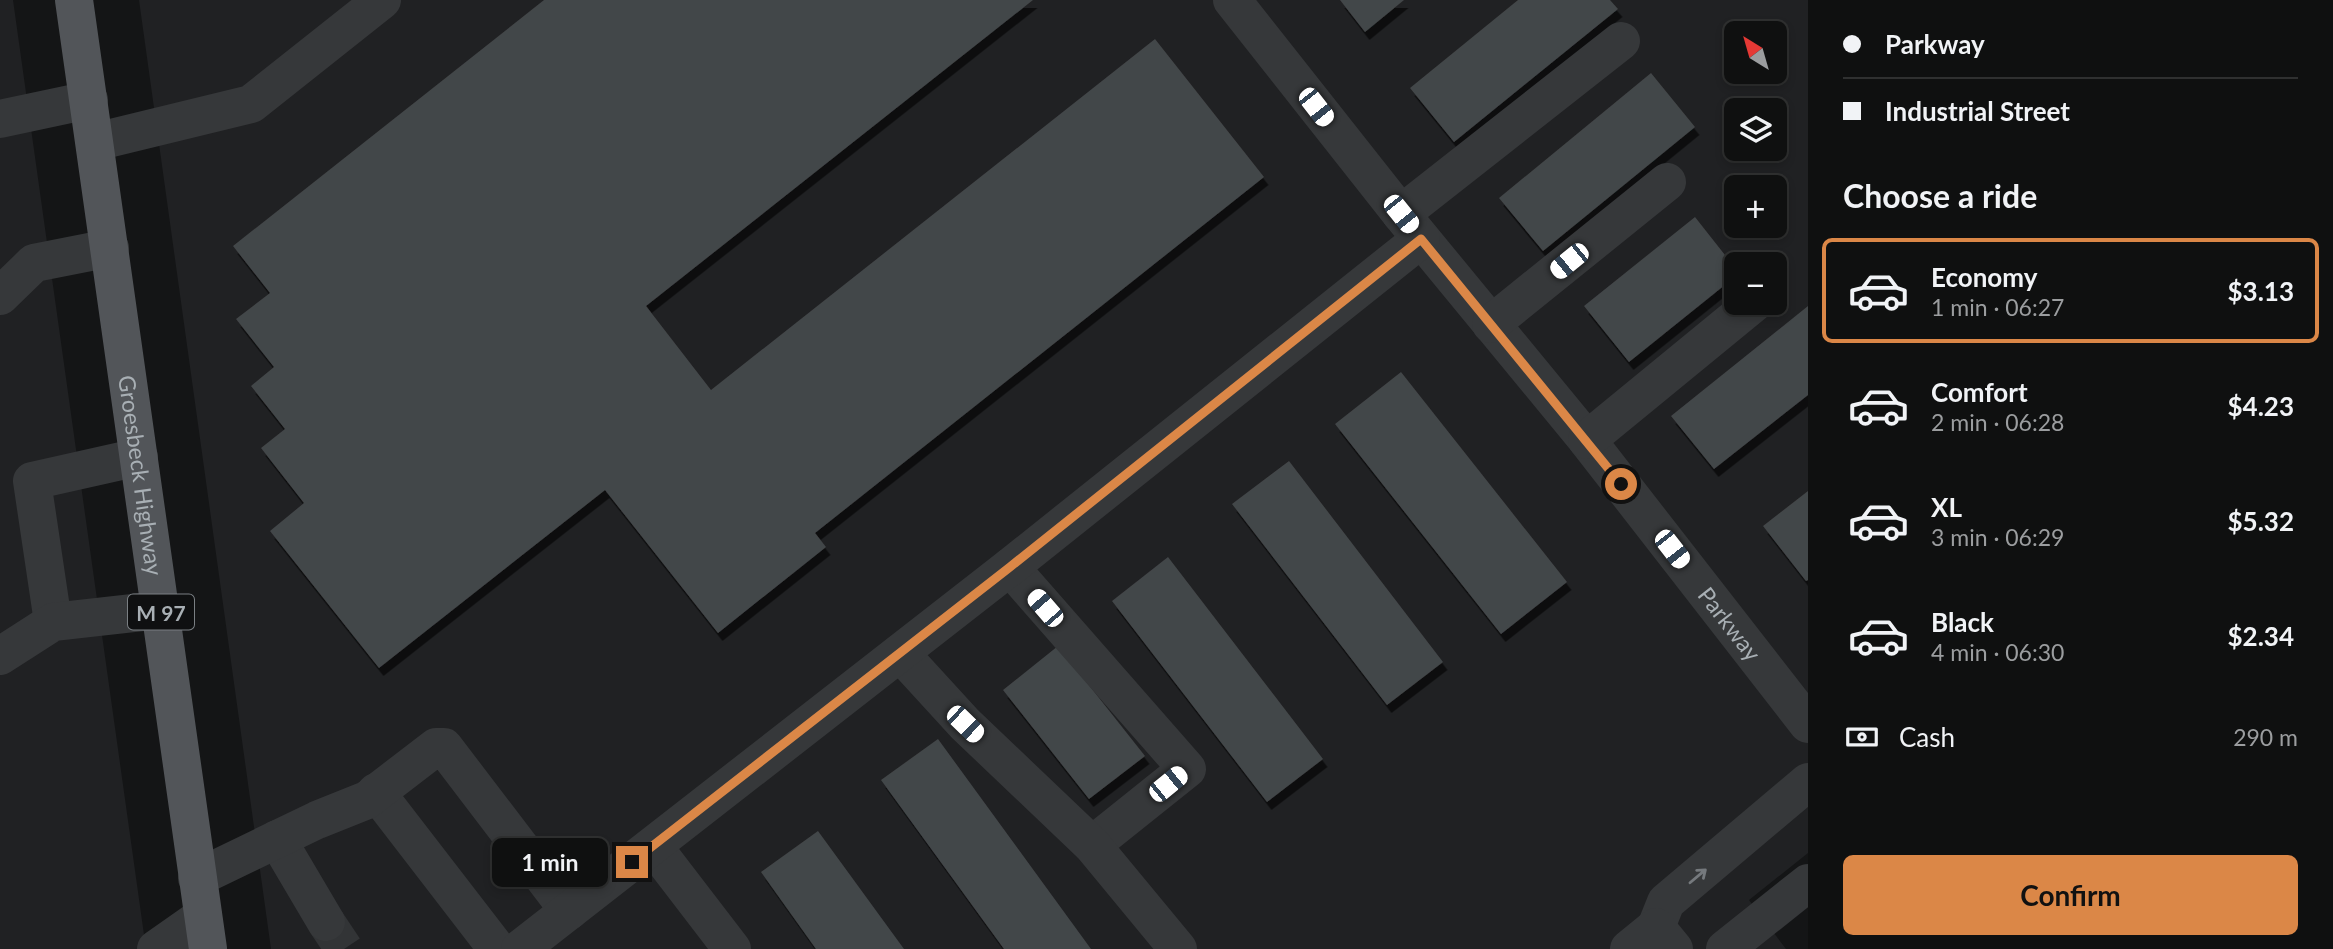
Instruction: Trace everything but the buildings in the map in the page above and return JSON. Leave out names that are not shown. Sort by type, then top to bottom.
[{"type":"main road","name":"Groesbeck Highway","points":[[74,0],[205,932]]},
{"type":"street","points":[[95,142],[251,103],[382,0]]},
{"type":"street","name":"Parkway","points":[[1232,0],[1411,227],[1587,440],[1808,724]]},
{"type":"street","points":[[520,949],[1010,567],[1411,227],[1621,41]]},
{"type":"street","points":[[0,119],[89,100]]},
{"type":"street","points":[[1491,324],[1667,182]]},
{"type":"street","points":[[0,296],[33,263],[110,248]]},
{"type":"street","points":[[1587,440],[1739,315]]},
{"type":"street","points":[[52,622],[32,481],[139,457]]},
{"type":"street","points":[[1010,567],[1187,769],[1092,845]]},
{"type":"street","points":[[0,656],[52,622],[160,610]]},
{"type":"street","points":[[900,653],[965,724],[1092,845],[1178,949]]},
{"type":"street","points":[[197,878],[276,839],[367,800],[436,747],[444,747],[569,911]]},
{"type":"street","points":[[1653,942],[1666,902],[1808,782]]},
{"type":"street","points":[[376,792],[497,949]]},
{"type":"street","points":[[276,839],[326,922]]},
{"type":"street","points":[[653,845],[732,949]]},
{"type":"street","points":[[1725,949],[1807,885]]},
{"type":"street","points":[[156,949],[205,932]]},
{"type":"shaded area","points":[[0,0],[13,0],[146,949],[0,949]]},
{"type":"shaded area","points":[[139,0],[1808,0],[1808,853],[1749,900],[1786,949],[271,949]]},
{"type":"tunnel","points":[[326,922],[344,949]]},
{"type":"route","points":[[632,862],[1010,567],[1421,239],[1621,484]]}]
